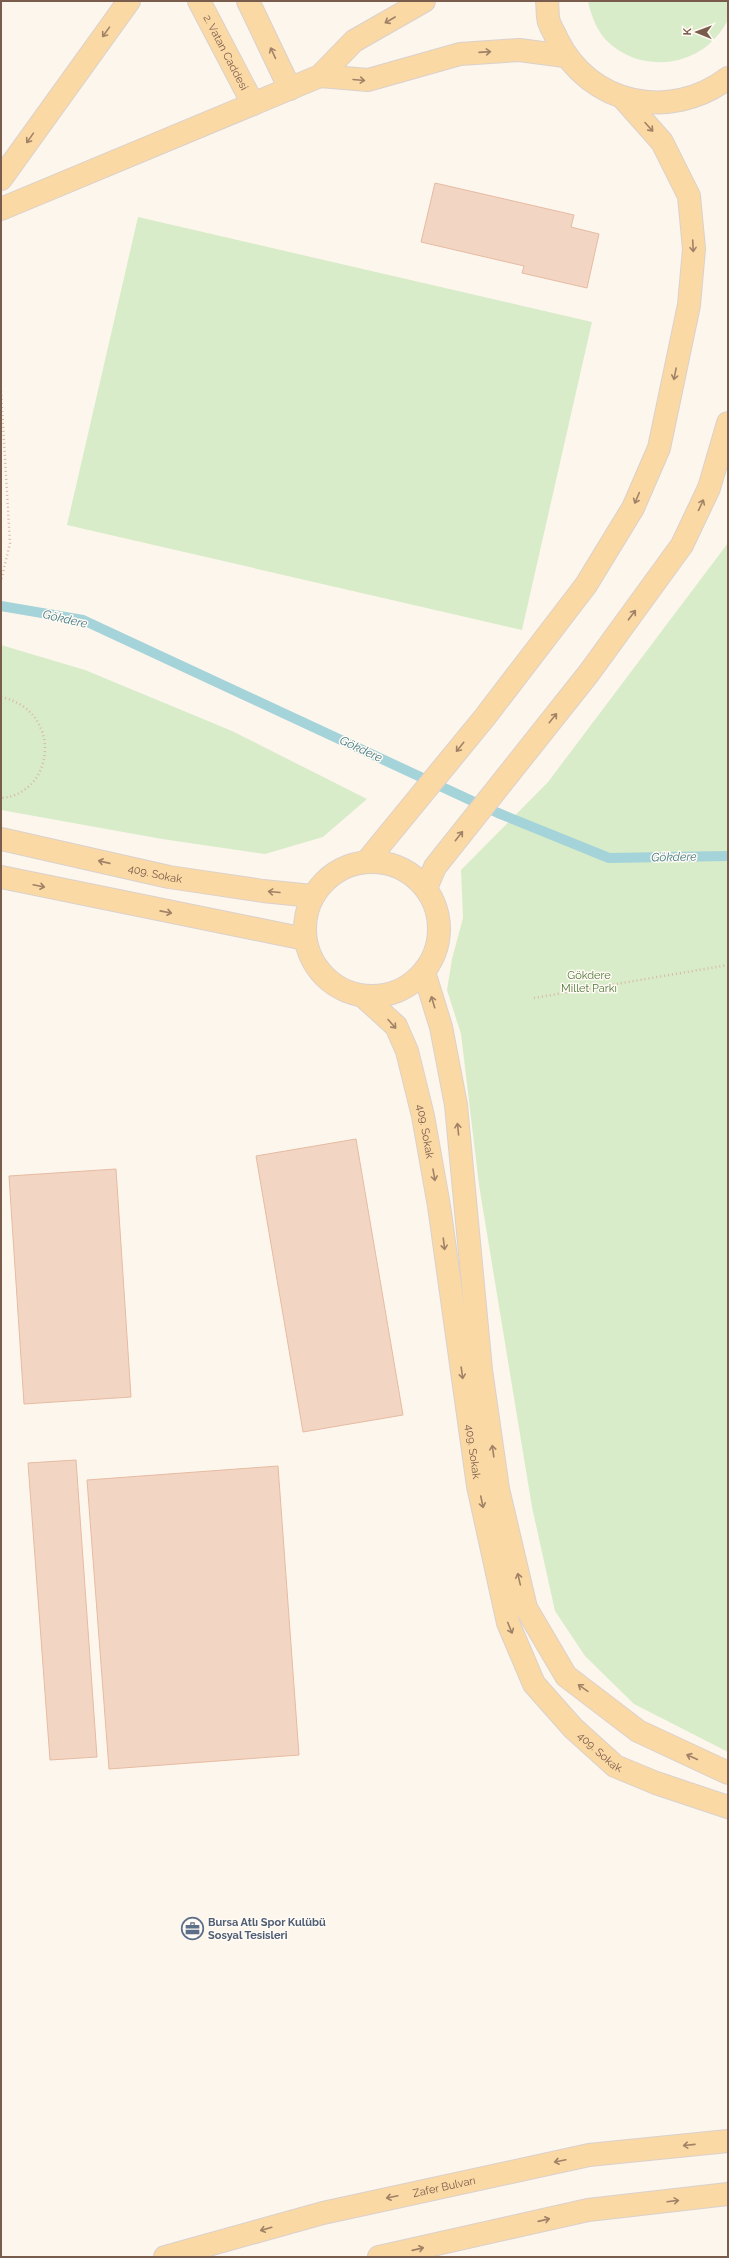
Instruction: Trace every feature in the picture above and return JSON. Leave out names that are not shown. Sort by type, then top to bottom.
[{"type":"main road","points":[[1,179],[129,1]]},
{"type":"main road","name":"2. Vatan Caddesi","points":[[199,1],[253,104]]},
{"type":"main road","points":[[248,1],[290,89]]},
{"type":"main road","points":[[1,208],[320,76],[354,41],[424,1]]},
{"type":"main road","points":[[547,1],[549,23],[565,56],[591,82],[623,98],[659,104],[695,97],[728,80]]},
{"type":"main road","points":[[320,76],[368,80],[460,54],[519,50],[565,56]]},
{"type":"main road","points":[[367,861],[484,717],[586,585],[634,508],[659,448],[689,306],[694,249],[689,196],[662,142],[623,98]]},
{"type":"main road","points":[[426,888],[435,867],[626,624],[682,545],[709,488],[728,424]]},
{"type":"main road","name":"409. Sokak","points":[[1,839],[169,877],[263,891],[312,896]]},
{"type":"main road","points":[[367,861],[389,863],[410,873],[426,888],[436,908],[440,931],[435,953],[424,972],[407,987],[387,995],[364,997],[343,991],[325,978],[312,960],[305,939],[305,917],[312,896],[326,879],[345,867],[367,861]]},
{"type":"main road","points":[[1,877],[305,939]]},
{"type":"main road","name":"409. Sokak","points":[[424,972],[441,1027],[456,1106],[481,1370],[498,1489],[526,1608],[566,1676],[638,1731],[728,1773]]},
{"type":"main road","name":"409. Sokak","points":[[364,997],[396,1026],[407,1051],[418,1094],[439,1206],[478,1486],[508,1623],[534,1684],[573,1728],[615,1766],[656,1783],[728,1807]]},
{"type":"main road","name":"Zafer Bulvarı","points":[[165,2257],[324,2212],[589,2155],[728,2141]]},
{"type":"main road","points":[[380,2257],[588,2210],[728,2194]]},
{"type":"path","points":[[1,391],[10,543],[1,582]]},
{"type":"path","points":[[1,697],[14,700],[28,709],[35,717],[45,737],[46,753],[41,769],[32,782],[19,793],[1,798]]},
{"type":"path","points":[[534,998],[728,965]]},
{"type":"green space","points":[[588,1],[728,1],[728,19],[716,37],[707,46],[683,59],[669,62],[656,62],[629,56],[606,40],[594,22]]},
{"type":"green space","points":[[138,217],[592,322],[522,630],[67,525]]},
{"type":"green space","name":"Gökdere Millet Parkı","points":[[728,543],[728,1752],[634,1704],[585,1656],[555,1611],[532,1507],[479,1185],[461,1034],[447,990],[452,959],[463,918],[461,870],[548,782]]},
{"type":"green space","points":[[1,645],[85,670],[232,731],[367,799],[323,837],[265,854],[162,839],[1,810]]},
{"type":"building","points":[[435,183],[574,215],[571,227],[599,234],[587,288],[522,273],[524,266],[421,242]]},
{"type":"building","points":[[356,1139],[403,1415],[303,1432],[256,1156]]},
{"type":"building","points":[[116,1169],[131,1397],[24,1404],[9,1176]]},
{"type":"building","points":[[76,1460],[97,1757],[50,1760],[28,1463]]},
{"type":"building","points":[[278,1466],[299,1755],[109,1769],[87,1480]]},
{"type":"waterway","name":"Gökdere","points":[[1,606],[83,620],[498,813],[609,858],[728,856]]},
{"type":"place","name":"Bursa Atlı Spor Kulübü Sosyal Tesisleri","points":[[192,1928]]}]
